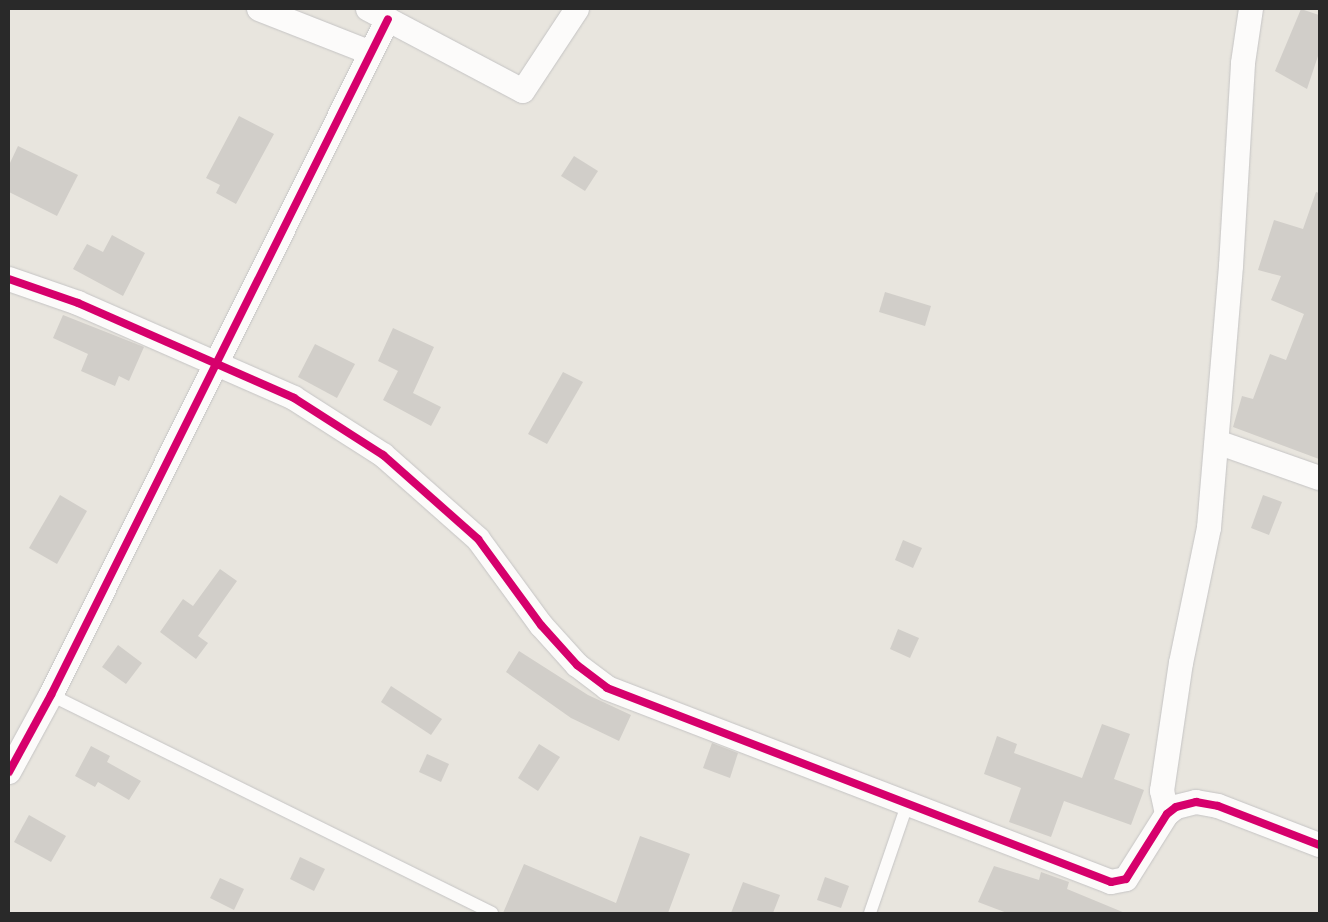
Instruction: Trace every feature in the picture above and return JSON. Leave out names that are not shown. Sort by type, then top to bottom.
[{"type":"street","points":[[259,9],[369,52]]},
{"type":"street","points":[[9,772],[51,695],[369,52],[376,12],[523,91],[577,9]]},
{"type":"street","points":[[1167,814],[1162,791],[1181,663],[1209,528],[1217,442],[1243,63],[1252,9]]},
{"type":"street","points":[[9,279],[78,303],[294,398],[383,456],[478,540],[541,625],[577,665],[607,688],[1110,882],[1126,879],[1142,861],[1167,814],[1176,807],[1196,802],[1218,806],[1319,845]]},
{"type":"street","points":[[1217,442],[1319,478]]},
{"type":"lane","points":[[51,695],[492,913]]},
{"type":"lane","points":[[870,913],[907,805]]},
{"type":"building","points":[[1301,9],[1319,15],[1319,53],[1307,89],[1275,71]]},
{"type":"building","points":[[239,116],[274,134],[236,204],[216,193],[220,185],[206,178]]},
{"type":"building","points":[[18,146],[78,175],[57,216],[9,192],[9,165]]},
{"type":"building","points":[[574,156],[598,171],[585,191],[561,176]]},
{"type":"building","points":[[1316,192],[1319,193],[1319,459],[1233,427],[1242,396],[1253,399],[1270,354],[1286,360],[1304,314],[1271,300],[1281,276],[1258,270],[1274,220],[1303,229]]},
{"type":"building","points":[[112,235],[145,253],[123,296],[73,269],[87,244],[103,252]]},
{"type":"building","points":[[885,292],[931,306],[925,326],[879,312]]},
{"type":"building","points":[[63,315],[144,347],[129,381],[119,376],[115,386],[81,371],[88,354],[53,338]]},
{"type":"building","points":[[393,328],[434,347],[413,393],[441,407],[431,426],[383,400],[398,371],[378,361]]},
{"type":"building","points":[[315,344],[355,364],[337,398],[298,377]]},
{"type":"building","points":[[563,372],[583,382],[547,444],[528,434]]},
{"type":"building","points":[[60,495],[87,511],[57,564],[29,548]]},
{"type":"building","points":[[1263,495],[1282,502],[1269,535],[1251,528]]},
{"type":"building","points":[[903,540],[922,548],[913,568],[895,560]]},
{"type":"building","points":[[220,569],[237,581],[198,636],[208,643],[196,659],[160,632],[183,599],[193,606]]},
{"type":"building","points":[[898,629],[919,638],[910,658],[890,649]]},
{"type":"building","points":[[118,645],[142,663],[126,684],[102,667]]},
{"type":"building","points":[[519,651],[588,695],[631,715],[619,741],[571,718],[506,672]]},
{"type":"building","points":[[391,686],[442,719],[431,735],[381,702]]},
{"type":"building","points":[[1102,724],[1130,734],[1114,779],[1144,790],[1131,825],[1064,801],[1051,837],[1009,822],[1021,788],[984,774],[997,736],[1017,744],[1014,753],[1082,778]]},
{"type":"building","points":[[712,743],[738,753],[730,778],[703,768]]},
{"type":"building","points":[[539,744],[560,757],[538,791],[518,778]]},
{"type":"building","points":[[91,746],[110,756],[107,762],[141,781],[129,800],[98,782],[95,787],[75,776]]},
{"type":"building","points":[[427,754],[449,764],[441,782],[419,772]]},
{"type":"building","points":[[29,815],[66,836],[51,862],[14,842]]},
{"type":"building","points":[[640,836],[690,854],[668,913],[503,913],[524,864],[616,903]]},
{"type":"building","points":[[300,857],[325,869],[314,891],[290,879]]},
{"type":"building","points":[[994,866],[1039,880],[1041,872],[1069,882],[1067,889],[1125,913],[1007,913],[978,902]]},
{"type":"building","points":[[825,877],[849,886],[841,908],[817,900]]},
{"type":"building","points":[[220,878],[244,889],[234,910],[210,898]]},
{"type":"building","points":[[743,882],[780,895],[773,913],[731,913]]},
{"type":"cycle path","points":[[9,772],[51,695],[388,19]]},
{"type":"cycle path","points":[[9,279],[78,303],[294,398],[383,455],[478,539],[541,625],[577,665],[607,688],[1111,882],[1126,879],[1167,814],[1176,807],[1196,802],[1218,806],[1319,845]]}]
